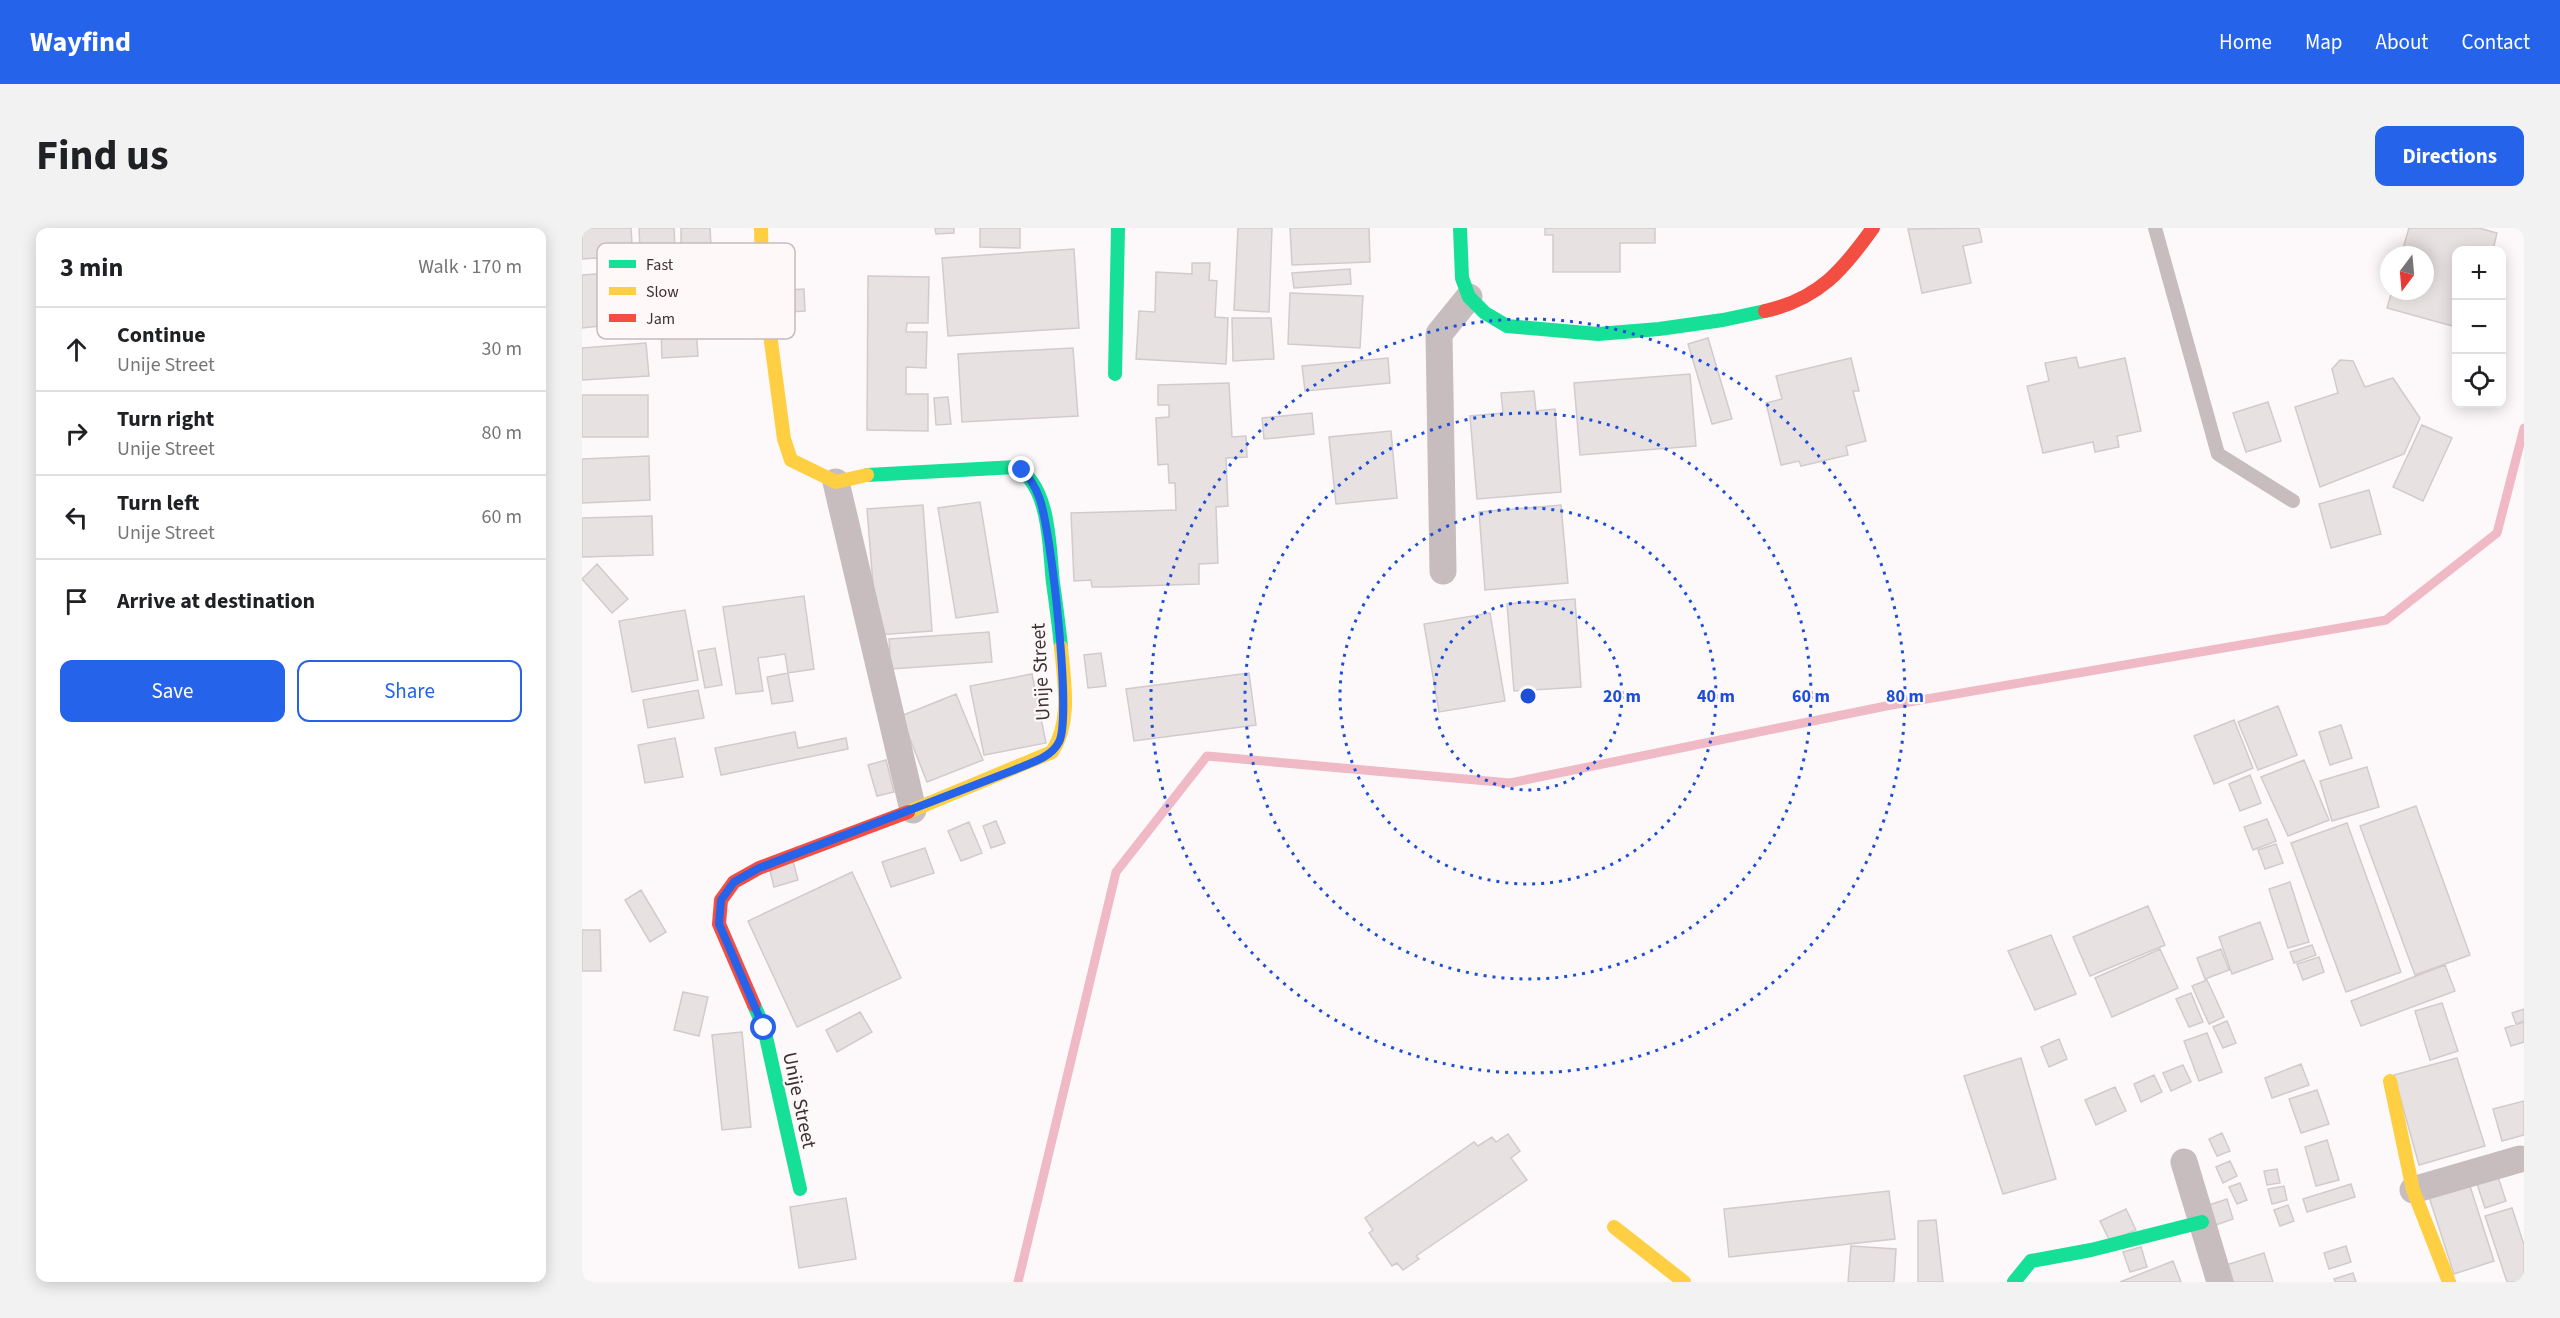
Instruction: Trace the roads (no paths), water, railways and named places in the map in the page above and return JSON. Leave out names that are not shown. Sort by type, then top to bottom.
[{"type":"street","points":[[761,228],[761,243]]},
{"type":"street","points":[[1115,374],[1118,228]]},
{"type":"street","points":[[1460,228],[1462,278],[1469,297],[1485,313],[1507,326],[1598,334],[1659,329],[1723,320],[1779,308],[1825,286],[1849,262],[1873,228]]},
{"type":"street","points":[[1443,571],[1438,334],[1469,297]]},
{"type":"street","points":[[771,339],[784,439],[791,460],[836,482],[913,810]]},
{"type":"street","name":"Unije Street","points":[[800,1189],[764,1028],[719,924],[721,900],[734,882],[759,868],[913,810],[1014,770],[1052,752],[1061,740],[1064,720],[1060,633],[1045,516],[1033,483],[1022,470],[1016,467],[863,475],[836,482]]},
{"type":"street","points":[[2390,1081],[2413,1190],[2449,1282]]},
{"type":"street","points":[[2413,1190],[2520,1159]]},
{"type":"street","points":[[2184,1162],[2220,1282]]},
{"type":"street","points":[[2014,1282],[2031,1261],[2091,1250],[2202,1222]]},
{"type":"street","points":[[1614,1227],[1684,1282]]},
{"type":"lane","points":[[2155,228],[2218,454],[2293,501]]},
{"type":"waterway","points":[[1018,1282],[1116,872],[1207,756],[1510,783],[1886,706],[2386,620],[2497,533],[2524,428]]}]
